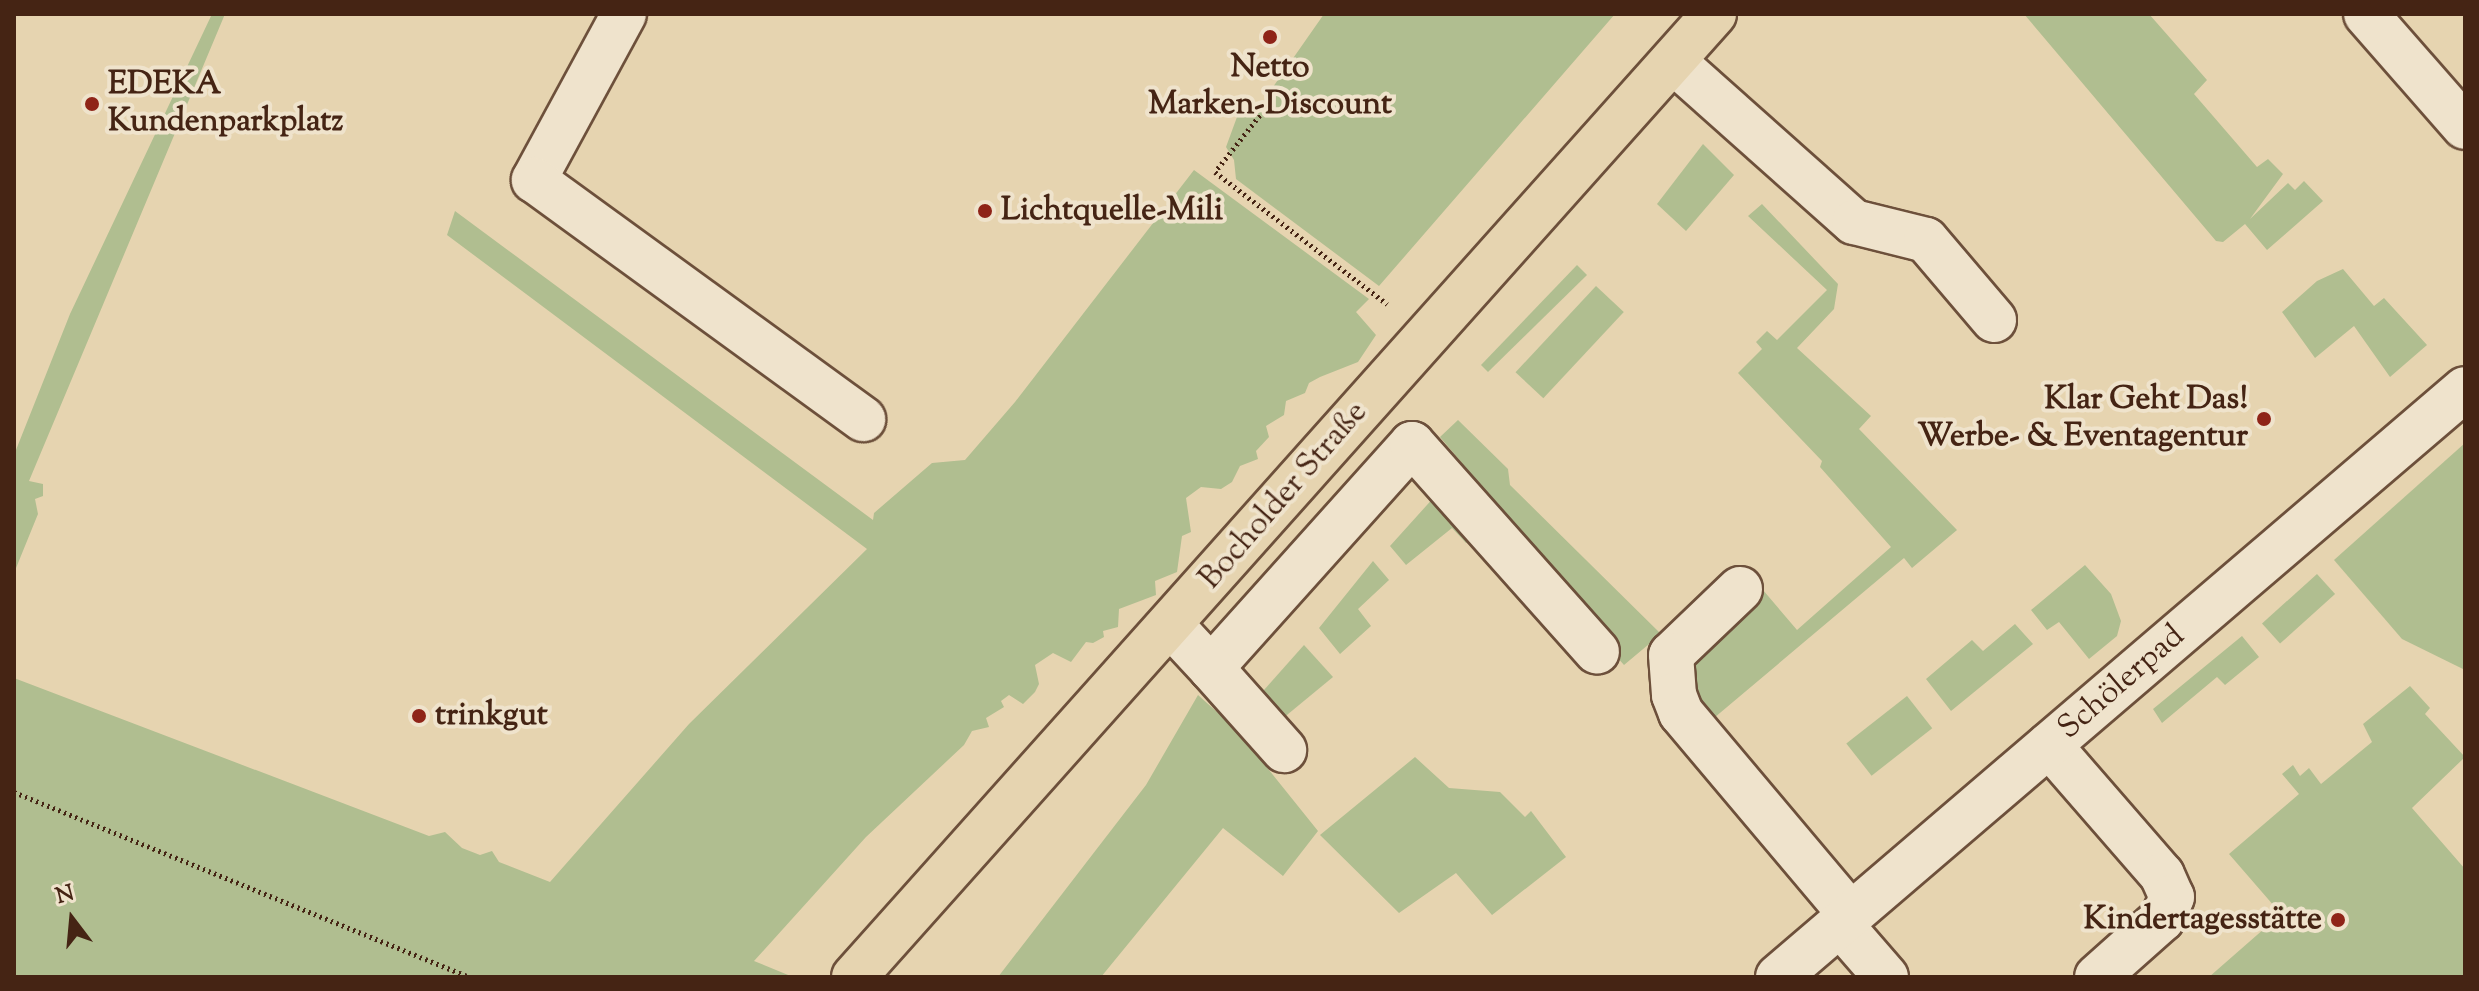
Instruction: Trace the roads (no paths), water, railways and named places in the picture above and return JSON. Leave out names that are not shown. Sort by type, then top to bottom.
[{"type":"main road","name":"Bocholder Straße","points":[[854,977],[1714,14]]},
{"type":"street","points":[[624,14],[534,180],[863,419]]},
{"type":"street","points":[[2366,14],[2465,127]]},
{"type":"street","points":[[1673,61],[1854,222],[1926,240],[1994,320]]},
{"type":"street","name":"Schölerpad","points":[[1778,977],[2465,389]]},
{"type":"street","points":[[1211,668],[1412,444],[1597,652]]},
{"type":"street","points":[[1740,589],[1671,655],[1674,695],[1681,713],[1846,920],[1886,977]]},
{"type":"street","points":[[1171,625],[1284,750]]},
{"type":"street","points":[[2049,745],[2162,875],[2172,897],[2162,919],[2097,977]]},
{"type":"place","name":"Netto Marken-Discount","points":[[1270,37]]},
{"type":"place","name":"EDEKA Kundenparkplatz","points":[[92,104]]},
{"type":"place","name":"Lichtquelle-Mili","points":[[985,211]]},
{"type":"place","name":"Klar Geht Das! Werbe- & Eventagentur","points":[[2264,419]]},
{"type":"place","name":"trinkgut","points":[[419,716]]},
{"type":"place","name":"Kindertagesstätte","points":[[2338,920]]}]
